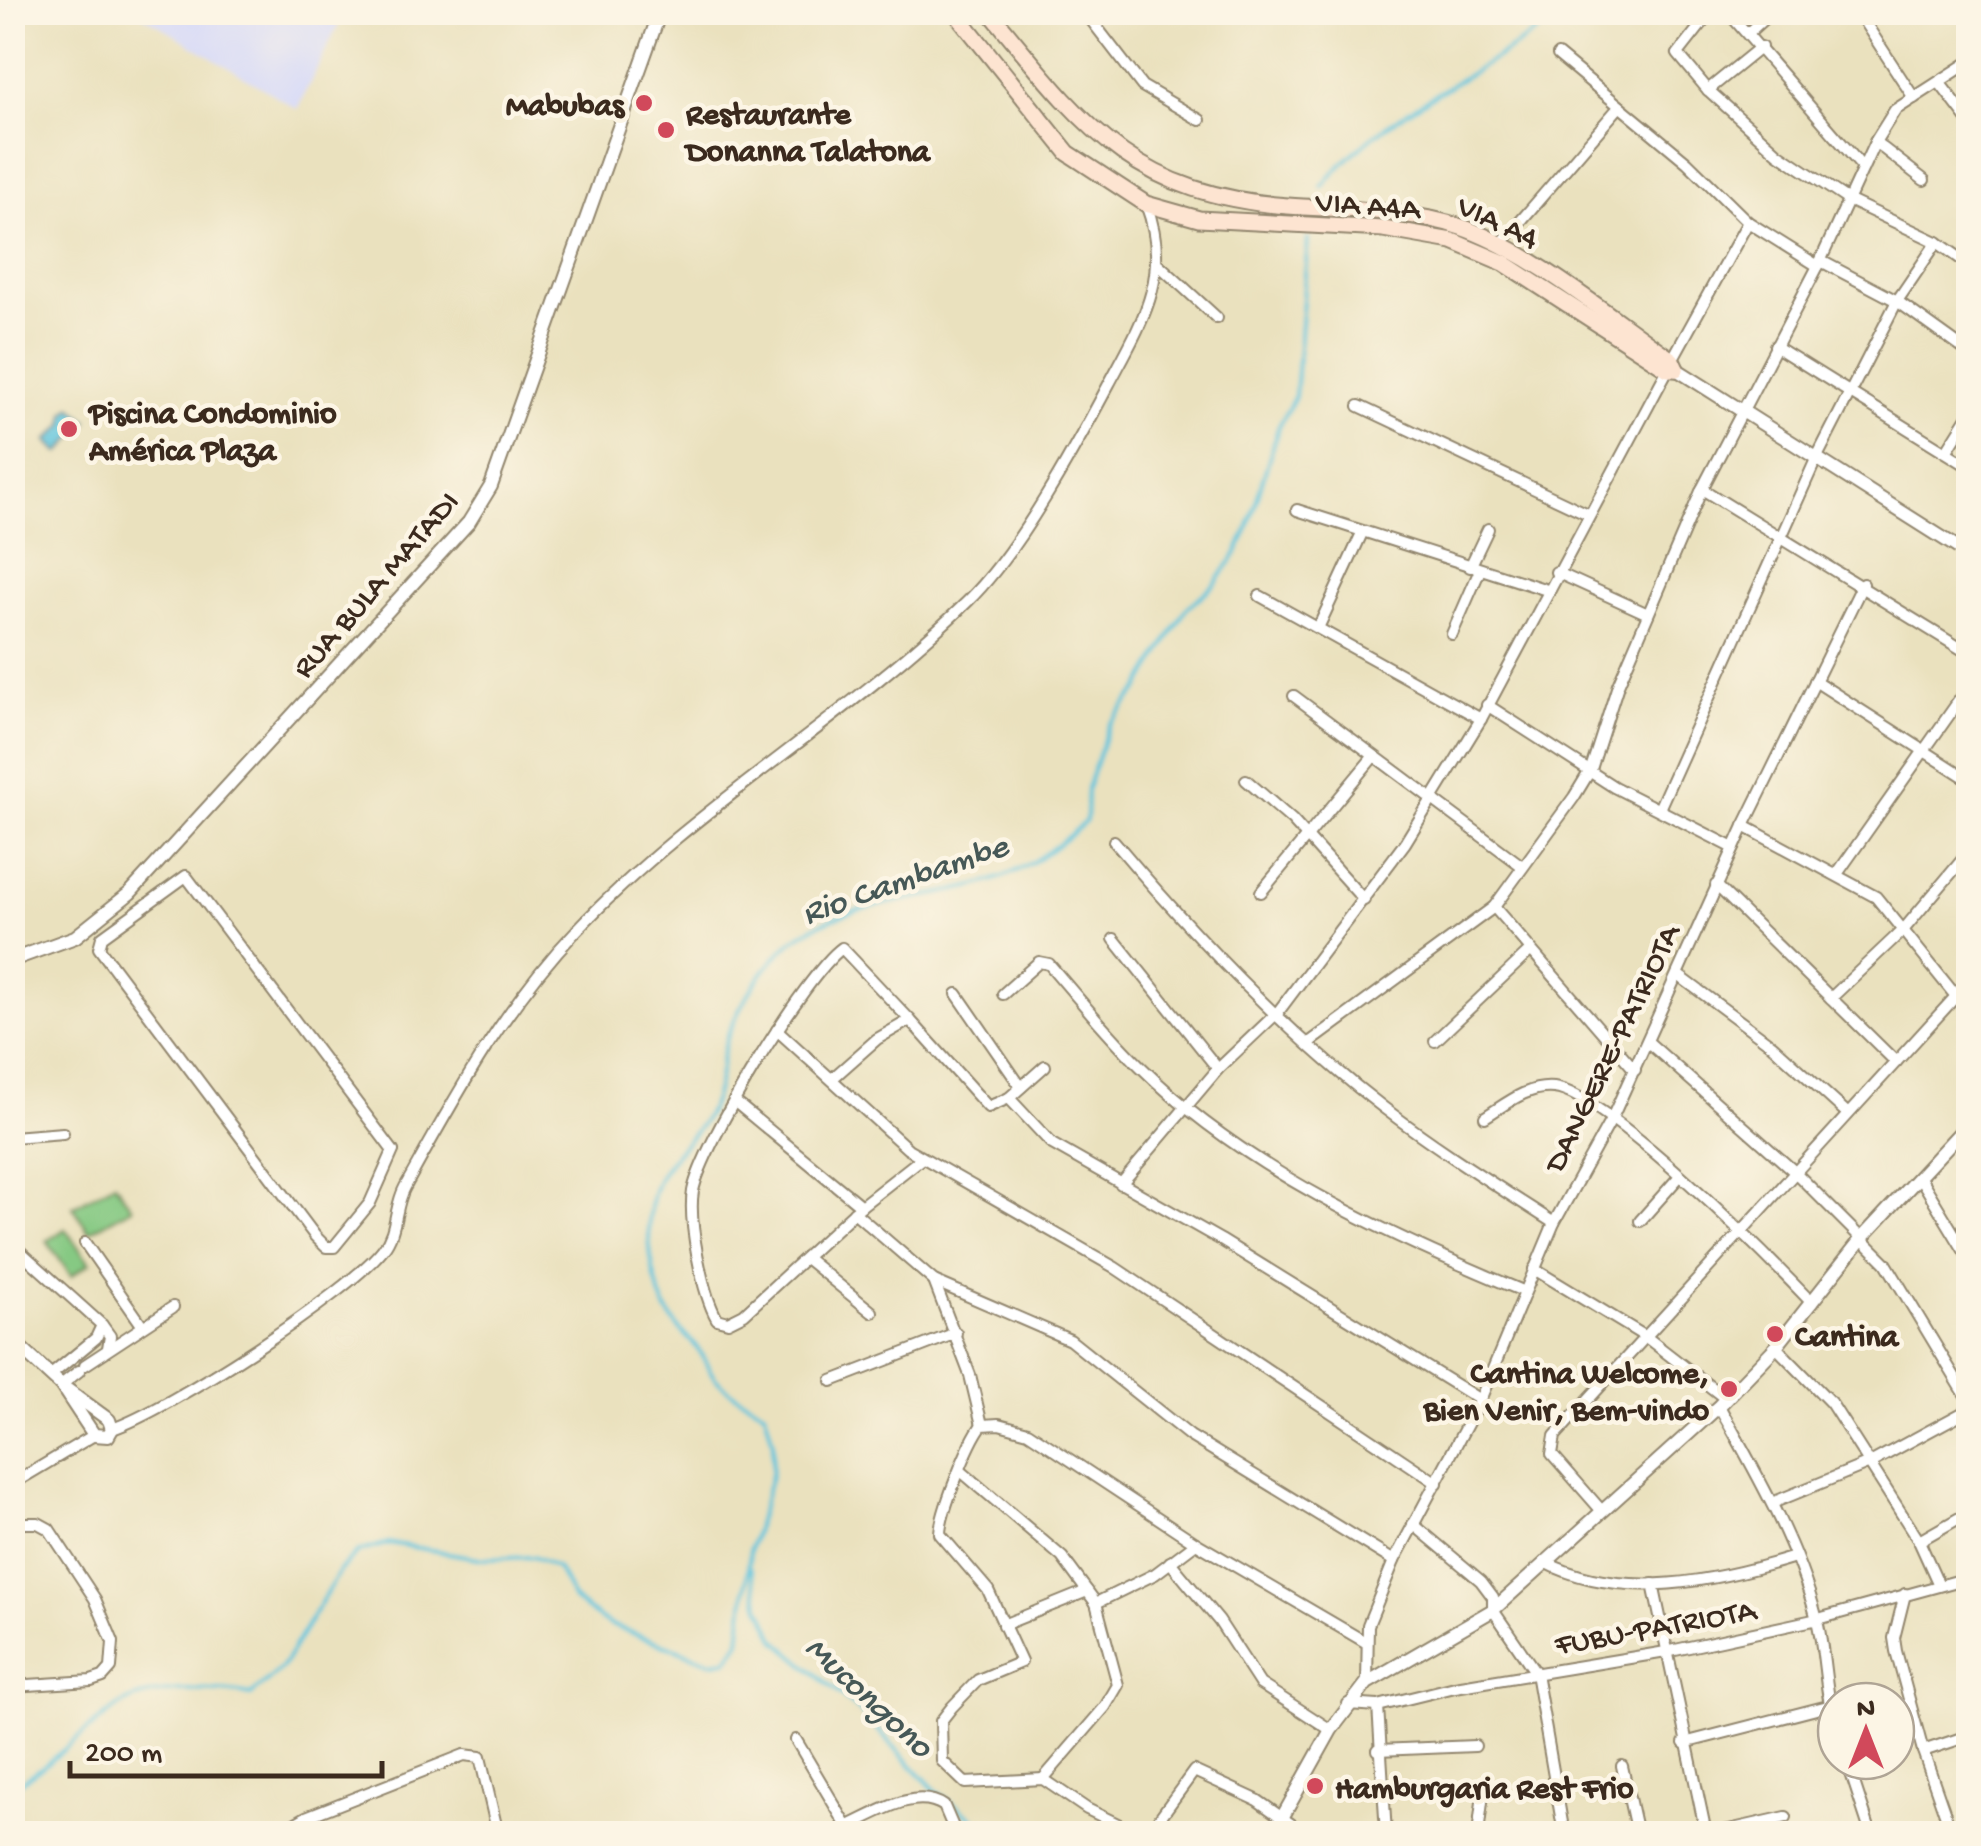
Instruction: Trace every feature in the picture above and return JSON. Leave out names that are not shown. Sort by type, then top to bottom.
[{"type":"main road","name":"VIA A4A","points":[[955,12],[1068,153],[1146,204],[1199,219],[1260,224],[1384,222],[1424,233],[1484,253],[1672,366]]},
{"type":"main road","name":"VIA A4","points":[[990,12],[1092,133],[1114,151],[1178,184],[1266,204],[1384,222],[1429,218],[1500,244],[1672,366]]},
{"type":"main road","points":[[1068,153],[1086,154],[1092,133]]},
{"type":"street","name":"RUA BULA MATADI","points":[[12,960],[75,936],[127,896],[456,536],[482,502],[660,12]]},
{"type":"street","points":[[1085,12],[1142,86],[1200,120]]},
{"type":"street","points":[[1710,12],[1678,54],[1708,90],[1778,153],[1848,200],[1937,242],[1968,264]]},
{"type":"street","points":[[1728,12],[1863,168]]},
{"type":"street","points":[[1748,33],[1771,12]]},
{"type":"street","points":[[1858,12],[1914,98]]},
{"type":"street","points":[[1708,90],[1761,47]]},
{"type":"street","points":[[1558,54],[1687,162],[1748,222],[1819,263],[1898,301],[1968,352]]},
{"type":"street","points":[[1309,1043],[1494,908],[1591,769],[1648,614],[1702,489],[1819,263],[1875,142],[1894,110],[1968,63]]},
{"type":"street","points":[[1939,82],[1968,120]]},
{"type":"street","points":[[1500,244],[1619,106]]},
{"type":"street","points":[[1875,142],[1924,180]]},
{"type":"street","points":[[56,1380],[94,1435],[102,1438],[112,1429],[164,1405],[363,1270],[392,1236],[402,1194],[493,1037],[575,931],[769,761],[970,600],[1004,556],[1088,424],[1143,319],[1158,264],[1156,228],[1146,204]]},
{"type":"street","points":[[1120,1184],[1218,1069],[1278,1012],[1364,900],[1434,796],[1481,718],[1556,572],[1748,222]]},
{"type":"street","points":[[1658,809],[1817,457],[1898,301],[1937,242]]},
{"type":"street","points":[[1158,264],[1217,318]]},
{"type":"street","points":[[1774,346],[1968,466]]},
{"type":"street","points":[[1672,366],[1968,554]]},
{"type":"street","points":[[1359,406],[1588,514]]},
{"type":"street","points":[[1946,452],[1968,417]]},
{"type":"street","points":[[1702,489],[1864,584],[1968,653]]},
{"type":"street","points":[[1297,510],[1548,590]]},
{"type":"street","points":[[1452,634],[1488,528]]},
{"type":"street","points":[[1319,626],[1362,533]]},
{"type":"street","points":[[1556,572],[1648,614]]},
{"type":"street","name":"DANGERE-PATRIOTA","points":[[1367,1683],[1366,1644],[1375,1602],[1480,1400],[1554,1223],[1612,1118],[1716,885],[1864,584]]},
{"type":"street","points":[[1260,596],[1481,718]]},
{"type":"street","points":[[1814,681],[1968,779]]},
{"type":"street","points":[[1837,874],[1968,688]]},
{"type":"street","points":[[1294,696],[1373,757],[1434,796],[1522,866]]},
{"type":"street","points":[[1488,705],[1658,809],[1734,848]]},
{"type":"street","points":[[1262,892],[1373,757]]},
{"type":"street","points":[[1246,780],[1364,900]]},
{"type":"street","points":[[1744,826],[1876,897],[1906,928],[1968,1011]]},
{"type":"street","points":[[1114,841],[1212,953],[1309,1043],[1396,1116],[1554,1223]]},
{"type":"street","points":[[1831,998],[1906,928],[1968,853]]},
{"type":"street","points":[[180,878],[191,880],[391,1146],[392,1160],[370,1202],[334,1247],[326,1247],[315,1236],[99,948],[99,940],[139,912],[180,878]]},
{"type":"street","points":[[1716,885],[1896,1062]]},
{"type":"street","points":[[127,896],[139,912]]},
{"type":"street","points":[[1494,908],[1634,1070]]},
{"type":"street","points":[[1114,939],[1218,1069]]},
{"type":"street","points":[[922,1158],[858,1209],[744,1314],[728,1322],[717,1319],[694,1226],[693,1192],[701,1165],[734,1101],[778,1030],[842,948],[983,1105],[994,1108],[1046,1066]]},
{"type":"street","points":[[1435,1041],[1530,951]]},
{"type":"street","points":[[1003,994],[1038,962],[1049,964],[1142,1068],[1188,1107],[1306,1186],[1441,1256],[1524,1291]]},
{"type":"street","points":[[1678,975],[1772,1045],[1848,1114]]},
{"type":"street","points":[[1601,1510],[1552,1454],[1552,1442],[1968,984]]},
{"type":"street","points":[[956,994],[1021,1087]]},
{"type":"street","points":[[834,1077],[878,1039],[910,1020]]},
{"type":"street","points":[[778,1030],[834,1077],[900,1143],[1114,1267],[1437,1483]]},
{"type":"street","points":[[1648,1042],[1863,1237],[1892,1270],[1968,1399]]},
{"type":"street","points":[[1485,1117],[1531,1090],[1552,1088],[1578,1096],[1612,1118],[1741,1230],[1812,1303]]},
{"type":"street","points":[[1009,1098],[1040,1135],[1222,1240],[1480,1400]]},
{"type":"street","points":[[734,1101],[934,1280],[1070,1340],[1190,1436],[1394,1561]]},
{"type":"street","points":[[1273,1834],[1347,1704],[1367,1683],[1493,1610],[1723,1402],[1776,1347],[1863,1237],[1968,1128]]},
{"type":"street","points":[[12,1137],[63,1133]]},
{"type":"street","points":[[1919,1176],[1968,1258]]},
{"type":"street","points":[[1640,1220],[1679,1177]]},
{"type":"street","points":[[85,1243],[142,1325]]},
{"type":"street","points":[[12,1244],[102,1325],[110,1336],[108,1348]]},
{"type":"street","points":[[807,1259],[872,1312]]},
{"type":"street","points":[[1534,1269],[1646,1338],[1723,1402],[1795,1557],[1818,1620],[1825,1681]]},
{"type":"street","points":[[934,1280],[956,1333],[982,1425]]},
{"type":"street","points":[[56,1380],[173,1308]]},
{"type":"street","points":[[56,1380],[78,1352],[96,1338],[102,1325]]},
{"type":"street","points":[[832,1381],[956,1333]]},
{"type":"street","points":[[12,1340],[109,1420],[112,1429]]},
{"type":"street","points":[[1776,1347],[1832,1403],[1919,1541],[1938,1585]]},
{"type":"street","points":[[78,1352],[84,1366]]},
{"type":"street","points":[[1772,1503],[1872,1462],[1968,1410]]},
{"type":"street","points":[[982,1425],[999,1424],[1028,1432],[1196,1542],[1366,1644]]},
{"type":"street","points":[[982,1425],[964,1450],[962,1472],[940,1534],[982,1581],[1021,1662],[978,1680],[952,1707],[941,1721],[942,1761],[965,1783],[1043,1780],[1087,1810],[1138,1834]]},
{"type":"street","points":[[12,1484],[94,1435]]},
{"type":"street","points":[[962,1472],[1062,1557],[1087,1590],[1096,1603],[1118,1684],[1105,1708],[1043,1780]]},
{"type":"street","points":[[1919,1541],[1968,1514]]},
{"type":"street","points":[[12,1523],[38,1524],[58,1538],[108,1625],[114,1655],[111,1668],[91,1681],[12,1686]]},
{"type":"street","points":[[1413,1524],[1482,1581],[1493,1597],[1493,1610],[1536,1673],[1564,1834]]},
{"type":"street","points":[[1096,1603],[1170,1562],[1196,1542]]},
{"type":"street","points":[[1545,1562],[1574,1577],[1653,1584],[1751,1570],[1795,1557]]},
{"type":"street","points":[[1170,1562],[1219,1621],[1260,1684],[1331,1730]]},
{"type":"street","name":"FUBU-PATRIOTA","points":[[1347,1704],[1378,1706],[1536,1673],[1666,1652],[1818,1620],[1938,1585],[1968,1581]]},
{"type":"street","points":[[1653,1584],[1706,1833],[1786,1817]]},
{"type":"street","points":[[1002,1625],[1087,1590]]},
{"type":"street","points":[[1905,1594],[1894,1638],[1923,1751],[1952,1834]]},
{"type":"street","points":[[1378,1706],[1386,1834]]},
{"type":"street","points":[[1684,1743],[1816,1709]]},
{"type":"street","points":[[1923,1751],[1968,1736]]},
{"type":"street","points":[[796,1740],[848,1828]]},
{"type":"street","points":[[1378,1750],[1475,1746]]},
{"type":"street","points":[[277,1834],[306,1817],[464,1755],[480,1757],[486,1769],[498,1834]]},
{"type":"street","points":[[1622,1766],[1637,1834]]},
{"type":"street","points":[[1148,1834],[1194,1772],[1257,1800],[1305,1834]]},
{"type":"street","points":[[1853,1781],[1871,1834]]},
{"type":"street","points":[[1478,1834],[1484,1786]]},
{"type":"street","points":[[830,1833],[904,1801],[924,1797],[944,1806],[956,1834]]},
{"type":"shaded area","points":[[139,13],[321,13],[339,24],[297,109]]},
{"type":"green space","points":[[115,1183],[132,1208],[89,1232],[73,1207]]},
{"type":"green space","points":[[65,1229],[90,1263],[71,1276],[47,1241]]},
{"type":"water","name":"Piscina Condominio América Plaza","points":[[72,407],[88,421],[60,453],[47,441],[64,425],[65,413]]},
{"type":"waterway","name":"Rio Cambambe","points":[[1322,187],[1347,159],[1405,113],[1501,55],[1562,12]]},
{"type":"waterway","name":"Rio Cambambe","points":[[12,1788],[135,1698],[186,1691],[251,1695],[281,1669],[341,1569],[358,1552],[389,1543],[484,1559],[533,1557],[557,1568],[574,1600],[608,1624],[711,1662],[727,1660],[740,1641],[750,1550],[772,1472],[773,1442],[765,1412],[715,1378],[667,1309],[654,1275],[649,1236],[656,1185],[707,1115],[727,1038],[746,998],[764,971],[795,939],[844,915],[1012,873],[1051,850],[1086,821],[1087,788],[1109,725],[1139,689],[1186,609],[1215,584],[1237,553],[1249,526],[1278,428],[1295,396],[1308,239]]},
{"type":"waterway","name":"Mucongono","points":[[751,1568],[760,1606],[777,1641],[862,1713],[938,1793],[995,1834]]},
{"type":"place","name":"Mabubas","points":[[644,103]]},
{"type":"place","name":"Restaurante Donanna Talatona","points":[[666,130]]},
{"type":"place","name":"Piscina Condominio América Plaza","points":[[69,429]]},
{"type":"place","name":"Cantina","points":[[1775,1334]]},
{"type":"place","name":"Cantina Welcome, Bien Venir, Bem-vindo","points":[[1729,1389]]},
{"type":"place","name":"Hamburgaria Rest Frio","points":[[1315,1786]]}]
